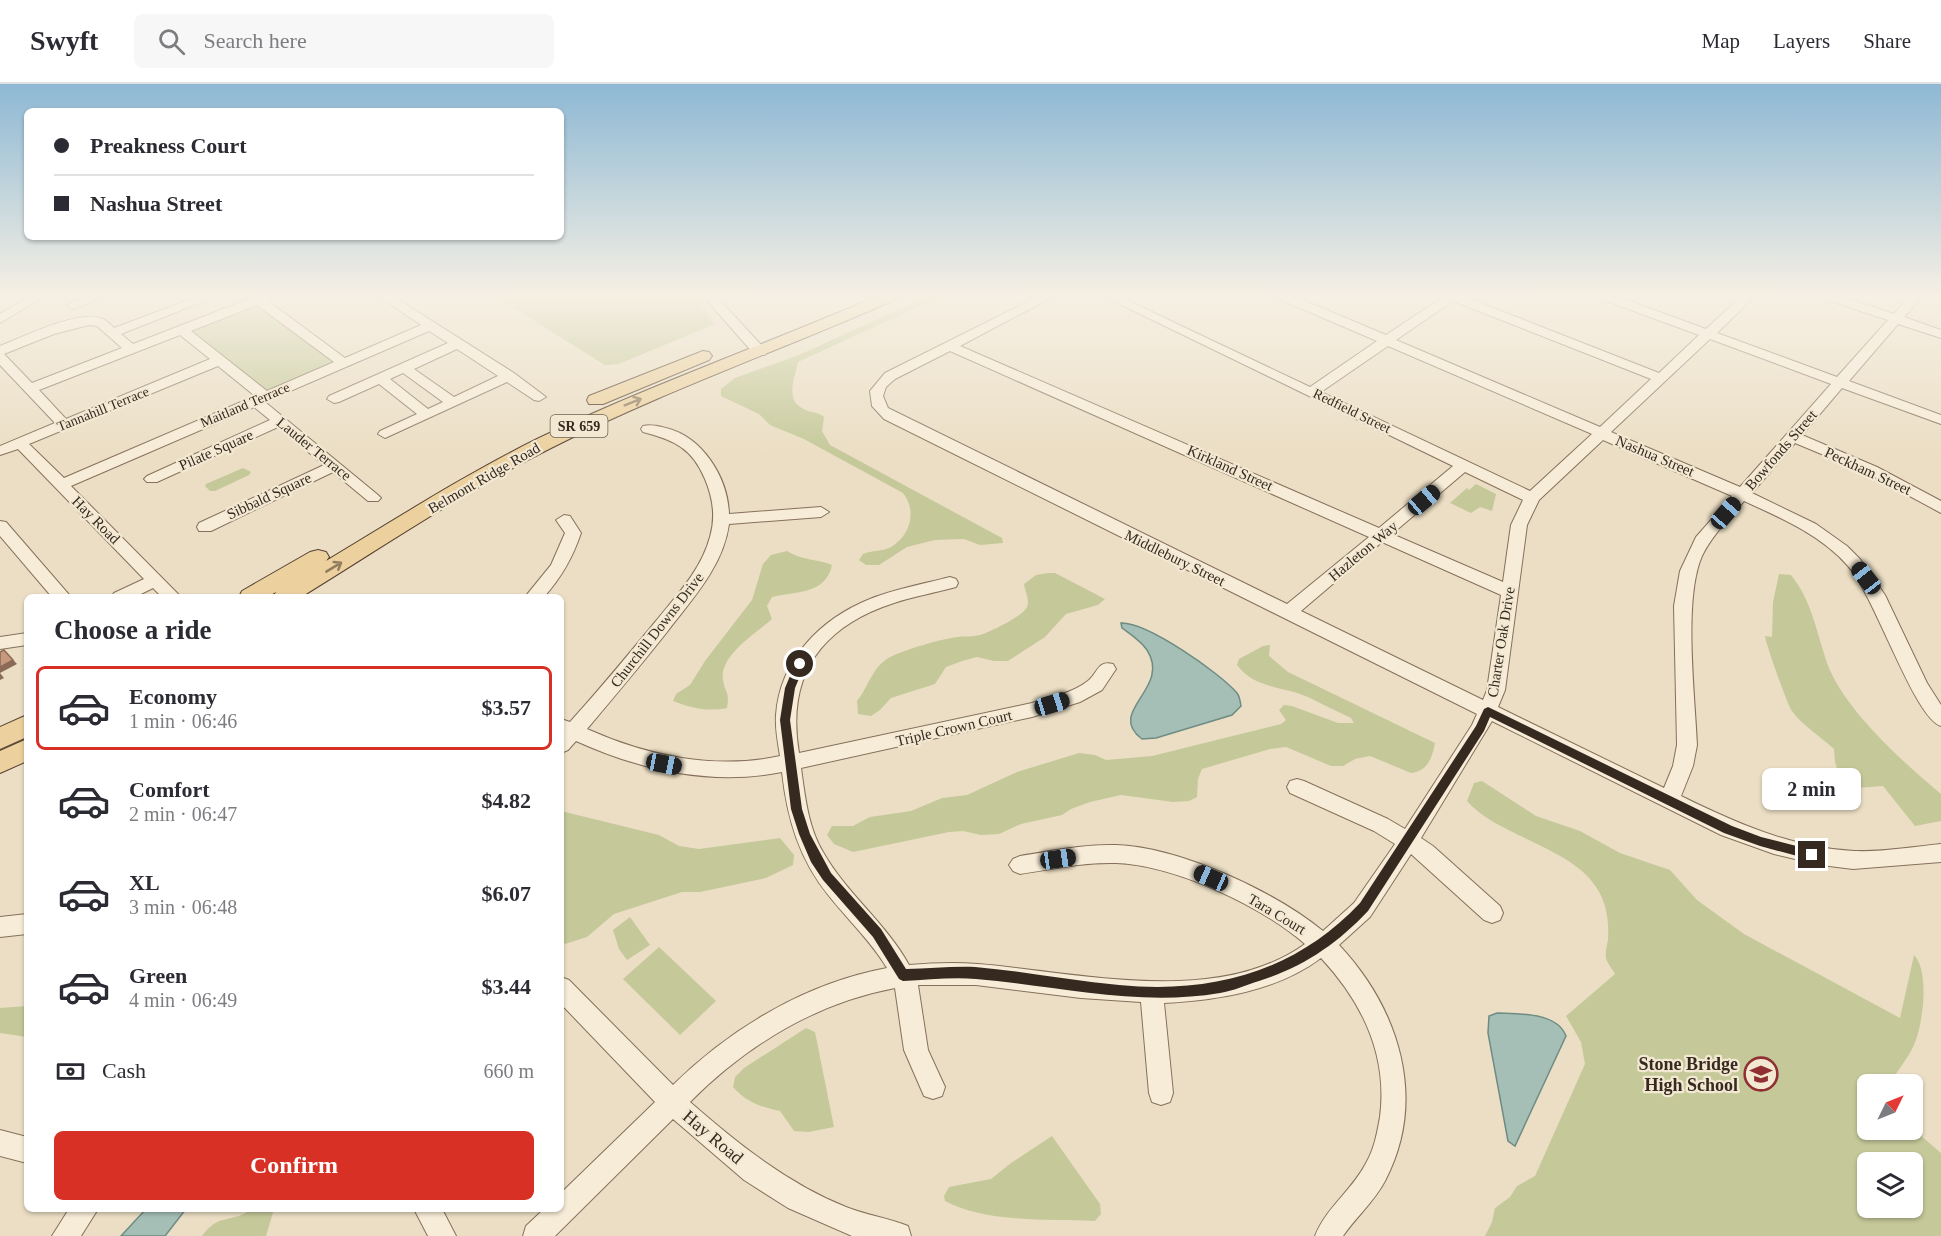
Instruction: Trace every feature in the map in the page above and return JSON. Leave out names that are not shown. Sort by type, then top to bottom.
[{"type":"main road","name":"Belmont Ridge Road","points":[[255,594],[550,422],[632,384],[744,349]]},
{"type":"main road","name":"Belmont Ridge Road","points":[[289,594],[498,467],[618,408],[747,349]]},
{"type":"main road","points":[[0,739],[24,727]]},
{"type":"main road","points":[[0,763],[24,750]]},
{"type":"street","points":[[31,388],[131,349]]},
{"type":"street","name":"Lauder Terrace","points":[[204,349],[260,399],[280,421],[373,498]]},
{"type":"street","points":[[326,349],[344,363]]},
{"type":"street","name":"Maitland Terrace","points":[[61,485],[377,349]]},
{"type":"street","points":[[334,399],[447,349]]},
{"type":"street","points":[[466,349],[539,397]]},
{"type":"street","name":"Middlebury Street","points":[[945,349],[883,381],[875,396],[881,410],[889,416],[1669,801]]},
{"type":"street","name":"Kirkland Street","points":[[956,349],[1509,592]]},
{"type":"street","name":"Redfield Street","points":[[1220,349],[1532,498]]},
{"type":"street","points":[[1311,392],[1374,349]]},
{"type":"street","name":"Nashua Street","points":[[1407,349],[1742,494],[1808,526],[1841,550],[1856,565],[1875,592],[1918,687],[1941,719]]},
{"type":"street","points":[[1587,349],[1660,378]]},
{"type":"street","name":"Charter Oak Drive","points":[[564,1209],[703,1072],[726,1053],[781,1016],[840,991],[903,975],[974,973],[1152,994],[1200,991],[1245,982],[1286,967],[1345,927],[1364,907],[1480,728],[1488,711],[1496,690],[1519,525],[1532,498],[1692,349]]},
{"type":"street","points":[[1748,349],[1941,420]]},
{"type":"street","name":"Bowfonds Street","points":[[1669,801],[1683,766],[1687,744],[1683,606],[1688,571],[1702,541],[1870,349]]},
{"type":"street","points":[[0,357],[64,425]]},
{"type":"street","name":"Tannahill Terrace","points":[[0,451],[218,361]]},
{"type":"street","points":[[404,368],[452,402]]},
{"type":"street","points":[[385,434],[509,376]]},
{"type":"street","points":[[380,378],[427,415]]},
{"type":"street","name":"Pilate Square","points":[[152,478],[280,421]]},
{"type":"street","name":"Churchill Downs Drive","points":[[566,734],[700,578],[710,559],[721,520],[719,497],[714,483],[698,456],[682,439],[669,433],[648,429]]},
{"type":"street","name":"Peckham Street","points":[[1793,437],[1872,470],[1941,508]]},
{"type":"street","name":"Hay Road","points":[[20,443],[169,594]]},
{"type":"street","name":"Hazleton Way","points":[[1288,612],[1464,465]]},
{"type":"street","name":"Sibbald Square","points":[[205,527],[334,466]]},
{"type":"street","points":[[721,520],[821,512]]},
{"type":"street","points":[[537,594],[553,575],[569,549],[573,533],[564,520]]},
{"type":"street","points":[[0,526],[59,594]]},
{"type":"street","points":[[126,594],[156,580]]},
{"type":"street","points":[[933,1087],[916,1047],[911,997],[903,975],[877,933],[842,896],[815,858],[797,809],[785,720],[790,688],[800,664],[817,641],[841,621],[866,607],[950,583]]},
{"type":"street","points":[[0,643],[24,639]]},
{"type":"street","name":"Triple Crown Court","points":[[566,734],[623,753],[679,767],[735,770],[762,768],[1032,710],[1073,697],[1088,689],[1095,685],[1107,669]]},
{"type":"street","points":[[1297,787],[1353,811],[1408,840],[1443,865],[1492,913]]},
{"type":"street","points":[[1669,801],[1728,829],[1796,852],[1855,860],[1941,853]]},
{"type":"street","name":"Tara Court","points":[[1020,865],[1106,854],[1168,862],[1225,884],[1286,917],[1322,944],[1356,980],[1378,1019],[1393,1077],[1390,1130],[1381,1162],[1368,1185],[1337,1219],[1328,1236]]},
{"type":"street","points":[[0,927],[24,924]]},
{"type":"street","name":"Hay Road","points":[[564,991],[708,1137],[770,1183],[818,1211],[865,1229],[898,1236]]},
{"type":"street","points":[[1152,994],[1161,1093]]},
{"type":"street","points":[[0,1143],[24,1149]]},
{"type":"street","points":[[65,1236],[83,1212]]},
{"type":"street","points":[[429,1212],[443,1236]]},
{"type":"street","name":"Charter Oak Drive","points":[[536,1236],[561,1212]]},
{"type":"green space","points":[[205,349],[325,349],[344,363],[265,397]]},
{"type":"green space","points":[[579,349],[656,349],[619,364],[605,365]]},
{"type":"green space","points":[[813,349],[827,349],[798,362],[792,393],[797,404],[802,408],[824,417],[822,431],[830,445],[1002,538],[1003,543],[980,545],[964,539],[935,540],[907,547],[879,565],[866,565],[859,560],[863,554],[891,547],[903,536],[911,515],[903,493],[804,439],[770,425],[759,414],[721,396],[721,389],[735,378]]},
{"type":"green space","points":[[243,468],[251,472],[249,475],[215,491],[210,491],[205,486],[206,484]]},
{"type":"green space","points":[[1476,484],[1496,494],[1492,511],[1480,507],[1471,513],[1450,503],[1467,488],[1469,490]]},
{"type":"green space","points":[[787,551],[832,565],[829,575],[816,587],[772,597],[767,606],[772,619],[740,645],[723,671],[723,680],[728,695],[727,708],[700,709],[673,701],[676,694],[690,685],[705,661],[752,600],[763,564],[771,555]]},
{"type":"green space","points":[[1055,573],[1105,599],[1098,605],[1066,614],[1045,637],[1008,661],[977,657],[962,661],[946,667],[935,684],[891,698],[871,716],[858,714],[857,701],[875,671],[884,661],[896,654],[923,645],[950,638],[980,635],[1006,623],[1027,607],[1028,598],[1024,584],[1036,575]]},
{"type":"green space","points":[[1779,574],[1791,575],[1805,596],[1829,668],[1849,702],[1894,752],[1941,794],[1941,821],[1915,826],[1883,786],[1843,789],[1835,762],[1834,749],[1792,711],[1766,641],[1765,636],[1772,637],[1773,602]]},
{"type":"green space","points":[[1270,645],[1269,656],[1288,672],[1435,743],[1425,767],[1411,773],[1370,756],[1355,759],[1343,766],[1331,766],[1286,747],[1270,749],[1202,769],[1198,779],[1197,797],[1189,801],[1173,802],[1121,795],[1090,802],[1062,815],[1021,824],[999,834],[949,832],[853,852],[834,844],[827,835],[832,826],[853,826],[870,817],[911,811],[942,798],[967,795],[1017,772],[1079,753],[1095,755],[1106,760],[1152,756],[1281,724],[1286,720],[1279,710],[1284,705],[1338,723],[1354,723],[1351,718],[1299,693],[1252,679],[1237,665],[1239,659],[1263,646]]},
{"type":"green space","name":"Stone Bridge High School","points":[[1482,781],[1536,816],[1580,831],[1620,853],[1670,870],[1697,900],[1744,934],[1900,1018],[1914,955],[1922,973],[1923,985],[1922,1012],[1917,1036],[1912,1050],[1896,1074],[1857,1074],[1857,1140],[1923,1140],[1923,1138],[1941,1153],[1941,1236],[1485,1236],[1492,1222],[1495,1208],[1510,1197],[1517,1186],[1535,1176],[1585,1064],[1581,1042],[1566,1016],[1615,974],[1606,958],[1608,919],[1603,899],[1585,873],[1552,851],[1496,824],[1467,801],[1474,783]]},
{"type":"green space","points":[[564,812],[659,835],[679,846],[699,849],[780,838],[794,855],[793,865],[766,878],[700,892],[682,892],[614,914],[587,937],[565,944]]},
{"type":"green space","points":[[630,917],[650,945],[627,960],[619,949],[613,930]]},
{"type":"green space","points":[[659,947],[716,1001],[680,1035],[623,979]]},
{"type":"green space","points":[[24,1006],[24,1037],[0,1033],[0,1008]]},
{"type":"green space","points":[[806,1028],[815,1032],[834,1127],[809,1132],[794,1131],[780,1111],[754,1103],[743,1097],[733,1087],[735,1077],[744,1068]]},
{"type":"green space","points":[[1052,1136],[1100,1204],[1101,1214],[1095,1221],[1038,1220],[998,1216],[961,1208],[945,1201],[944,1196],[949,1187],[991,1179]]},
{"type":"green space","points":[[273,1212],[266,1236],[202,1236],[214,1224],[244,1213]]},
{"type":"water","points":[[1121,623],[1133,625],[1165,639],[1200,662],[1237,693],[1241,706],[1232,715],[1156,738],[1142,739],[1133,729],[1131,719],[1152,676],[1152,664],[1145,647],[1122,628]]},
{"type":"water","points":[[1497,1013],[1526,1014],[1546,1018],[1555,1022],[1566,1036],[1515,1146],[1508,1141],[1488,1033],[1489,1016]]},
{"type":"water","points":[[143,1212],[184,1212],[165,1236],[121,1236]]},
{"type":"building","points":[[4,650],[13,660],[0,667],[0,652]]},
{"type":"place","name":"Stone Bridge High School","points":[[1761,1074]]},
{"type":"route","points":[[800,664],[790,688],[785,720],[797,809],[804,834],[815,858],[827,876],[842,896],[877,933],[903,975],[974,973],[1152,994],[1222,987],[1245,982],[1286,967],[1305,957],[1345,927],[1364,907],[1480,728],[1488,711],[1728,829],[1760,842],[1812,855]]}]
